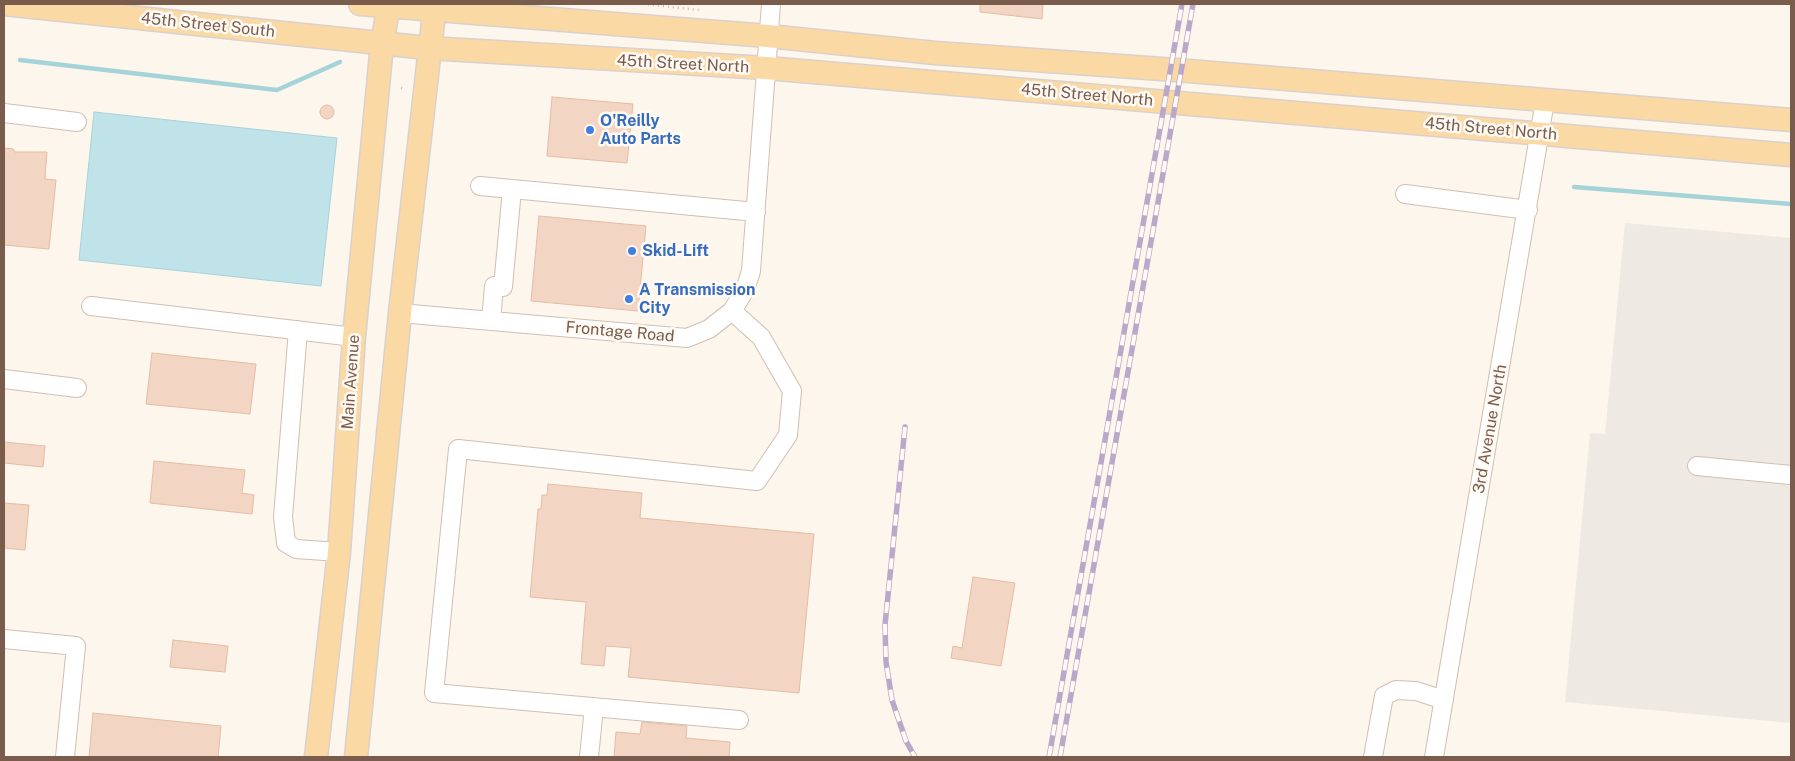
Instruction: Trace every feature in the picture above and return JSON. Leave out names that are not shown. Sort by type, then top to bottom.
[{"type":"main road","name":"45th Street South","points":[[4,4],[382,44]]},
{"type":"main road","points":[[356,757],[400,313],[434,7],[360,4]]},
{"type":"main road","name":"Main Avenue","points":[[316,757],[339,552],[354,337],[382,44],[389,5]]},
{"type":"main road","name":"45th Street North","points":[[434,7],[768,36],[935,53],[1176,70],[1791,120]]},
{"type":"main road","name":"45th Street North","points":[[382,44],[766,68],[1791,156]]},
{"type":"street","name":"Frontage Road","points":[[400,313],[687,338],[709,329],[732,311],[745,290],[751,272],[771,4]]},
{"type":"street","name":"3rd Avenue North","points":[[1434,757],[1545,101]]},
{"type":"street","points":[[4,113],[77,122]]},
{"type":"street","points":[[480,186],[756,212]]},
{"type":"street","points":[[491,321],[494,286],[503,288],[512,189]]},
{"type":"street","points":[[1405,194],[1528,210]]},
{"type":"street","points":[[91,306],[354,337]]},
{"type":"street","points":[[732,311],[761,337],[792,391],[788,435],[757,481],[458,449],[434,693],[739,720]]},
{"type":"street","points":[[298,330],[283,517],[286,543],[296,548],[339,552]]},
{"type":"street","points":[[4,379],[77,388]]},
{"type":"street","points":[[1697,466],[1791,475]]},
{"type":"street","points":[[4,639],[76,646],[65,757]]},
{"type":"street","points":[[1373,757],[1384,696],[1396,690],[1416,691],[1444,700]]},
{"type":"street","points":[[588,757],[594,707]]},
{"type":"shaded area","points":[[1625,223],[1791,238],[1791,723],[1565,702],[1590,433],[1605,434]]},
{"type":"water","points":[[94,112],[337,138],[321,286],[79,260]]},
{"type":"building","points":[[980,4],[1043,4],[1042,19],[980,12]]},
{"type":"building","name":"O'Reilly Auto Parts","points":[[552,97],[633,104],[627,163],[547,156]]},
{"type":"building","points":[[327,105],[332,107],[334,112],[332,117],[327,119],[322,117],[320,112],[322,107]]},
{"type":"building","points":[[4,148],[13,149],[15,152],[47,152],[45,179],[56,180],[49,249],[4,245]]},
{"type":"building","points":[[539,216],[646,226],[638,311],[531,301]]},
{"type":"building","points":[[152,353],[256,364],[250,414],[146,404]]},
{"type":"building","points":[[4,442],[45,446],[43,467],[4,463]]},
{"type":"building","points":[[154,461],[245,470],[242,493],[254,495],[252,514],[150,503]]},
{"type":"building","points":[[548,484],[642,493],[640,518],[814,534],[799,693],[628,677],[631,648],[606,646],[604,666],[581,664],[586,602],[530,597],[538,509],[541,509],[542,495],[547,495]]},
{"type":"building","points":[[4,503],[29,505],[25,550],[4,548]]},
{"type":"building","points":[[973,577],[1015,583],[1001,666],[951,658],[953,646],[962,648]]},
{"type":"building","points":[[173,640],[228,646],[225,672],[170,667]]},
{"type":"building","points":[[93,713],[221,726],[218,757],[89,757]]},
{"type":"building","points":[[642,722],[687,726],[686,738],[730,742],[729,757],[614,757],[616,732],[640,734]]},
{"type":"waterway","points":[[20,60],[277,90],[340,62]]},
{"type":"waterway","points":[[1574,187],[1791,204]]},
{"type":"railway","points":[[1049,757],[1182,4]]},
{"type":"railway","points":[[1060,757],[1193,4]]},
{"type":"railway","points":[[905,427],[885,625],[886,662],[892,700],[906,741],[915,757]]},
{"type":"place","name":"O'Reilly Auto Parts","points":[[590,130]]},
{"type":"place","name":"Skid-Lift","points":[[632,251]]},
{"type":"place","name":"A Transmission City","points":[[629,299]]}]
